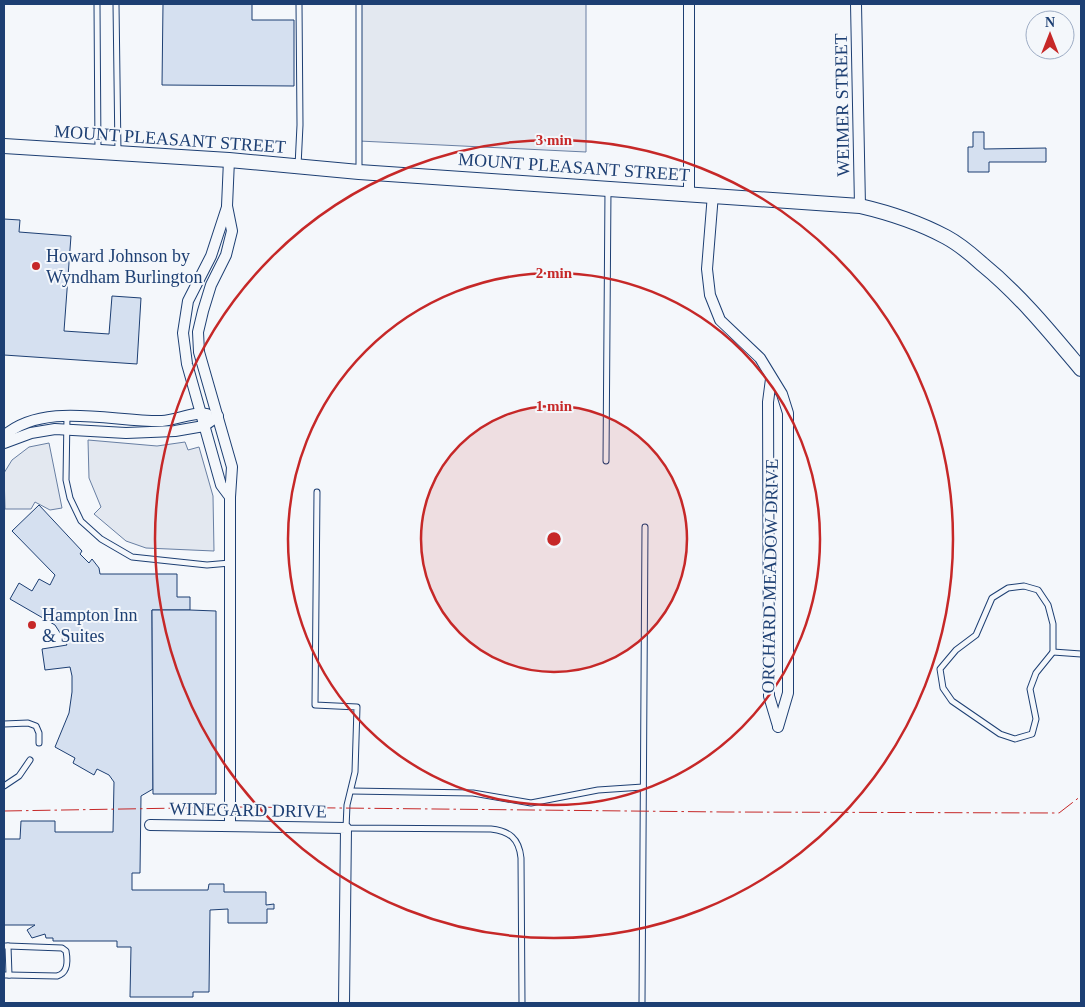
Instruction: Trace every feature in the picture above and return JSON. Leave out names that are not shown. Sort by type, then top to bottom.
[{"type":"main road","name":"MOUNT PLEASANT STREET","points":[[4,146],[229,160],[360,172],[713,194],[860,206],[916,222],[948,238],[973,256],[1004,282],[1030,309],[1081,369]]},
{"type":"street","points":[[689,4],[689,193]]},
{"type":"street","name":"WEIMER STREET","points":[[856,4],[860,206]]},
{"type":"street","points":[[229,160],[227,206],[232,231],[226,255],[211,285],[198,332],[199,352],[232,467],[230,497],[230,826]]},
{"type":"street","name":"ORCHARD MEADOW DRIVE","points":[[713,194],[707,269],[710,294],[720,320],[760,358],[782,394],[788,414],[788,693],[778,727],[769,696],[768,402],[772,378]]},
{"type":"street","points":[[227,206],[211,256],[188,301],[183,333],[187,364],[204,426],[221,485],[230,497]]},
{"type":"street","points":[[4,436],[13,428],[35,419],[56,415],[141,421],[182,418],[201,412],[218,416]]},
{"type":"street","points":[[4,443],[32,433],[55,429],[126,433],[175,431],[204,426],[218,416]]},
{"type":"street","name":"WINEGARD DRIVE","points":[[150,825],[346,828]]},
{"type":"street","points":[[344,1003],[346,828]]},
{"type":"lane","points":[[97,4],[98,152]]},
{"type":"lane","points":[[116,4],[118,154]]},
{"type":"lane","points":[[298,166],[300,125],[299,4]]},
{"type":"lane","points":[[359,4],[360,172]]},
{"type":"lane","points":[[606,461],[608,188]]},
{"type":"lane","points":[[66,416],[66,480],[70,498],[81,521],[101,539],[132,558],[198,564],[230,563]]},
{"type":"lane","points":[[317,492],[315,705],[357,707],[355,772],[347,805],[346,828],[491,829],[500,830],[512,835],[518,846],[521,858],[522,1003]]},
{"type":"lane","points":[[642,1003],[645,527]]},
{"type":"lane","points":[[1024,586],[1038,590],[1048,605],[1053,624],[1053,652],[1036,673],[1030,689],[1036,719],[1032,734],[1015,739],[1000,734],[952,701],[943,688],[940,669],[956,650],[976,635],[992,598],[1008,588],[1024,586]]},
{"type":"lane","points":[[1053,652],[1081,654]]},
{"type":"lane","points":[[4,724],[28,723],[36,726],[39,734],[39,743]]},
{"type":"lane","points":[[4,786],[19,776],[30,760]]},
{"type":"lane","points":[[351,791],[473,793],[531,803],[598,790],[643,787]]},
{"type":"lane","points":[[6,946],[62,948],[66,951],[66,970],[62,975],[57,976],[6,975],[6,946]]},
{"type":"shaded area","points":[[359,4],[586,4],[586,152],[359,141]]},
{"type":"shaded area","points":[[88,440],[157,446],[185,442],[188,450],[199,447],[213,496],[214,551],[146,548],[126,541],[94,514],[101,507],[89,478]]},
{"type":"shaded area","points":[[49,443],[62,508],[50,510],[35,502],[31,509],[5,509],[4,473],[12,460],[29,447]]},
{"type":"building","points":[[163,4],[252,4],[252,20],[294,20],[294,86],[162,85]]},
{"type":"building","points":[[973,132],[984,132],[984,149],[1046,148],[1046,162],[989,162],[989,172],[968,172],[968,147],[973,147]]},
{"type":"building","name":"Howard Johnson by Wyndham Burlington","points":[[4,219],[20,220],[19,232],[71,236],[64,331],[109,334],[112,296],[141,298],[137,364],[4,355]]},
{"type":"building","points":[[39,505],[82,551],[80,554],[89,563],[92,559],[99,568],[100,574],[177,574],[177,597],[190,597],[190,610],[152,610],[153,789],[141,796],[140,873],[132,873],[132,890],[208,890],[209,884],[224,884],[224,892],[266,892],[266,905],[274,904],[274,909],[267,909],[267,923],[228,923],[228,909],[210,910],[209,992],[193,992],[193,997],[130,997],[131,947],[117,947],[117,941],[53,941],[53,938],[46,938],[45,934],[32,938],[27,930],[35,925],[4,925],[4,839],[20,839],[21,821],[55,821],[55,832],[113,832],[114,782],[109,775],[97,769],[94,775],[73,763],[75,758],[55,747],[69,713],[72,676],[70,667],[45,670],[42,649],[67,645],[55,625],[10,599],[19,583],[32,591],[39,579],[50,585],[55,575],[12,531]]},
{"type":"building","points":[[152,610],[216,611],[216,794],[153,794]]},
{"type":"power","points":[[4,811],[242,807],[1059,813],[1081,796]]},
{"type":"place","name":"Howard Johnson by Wyndham Burlington","points":[[36,266]]},
{"type":"place","name":"Hampton Inn & Suites","points":[[32,625]]}]
